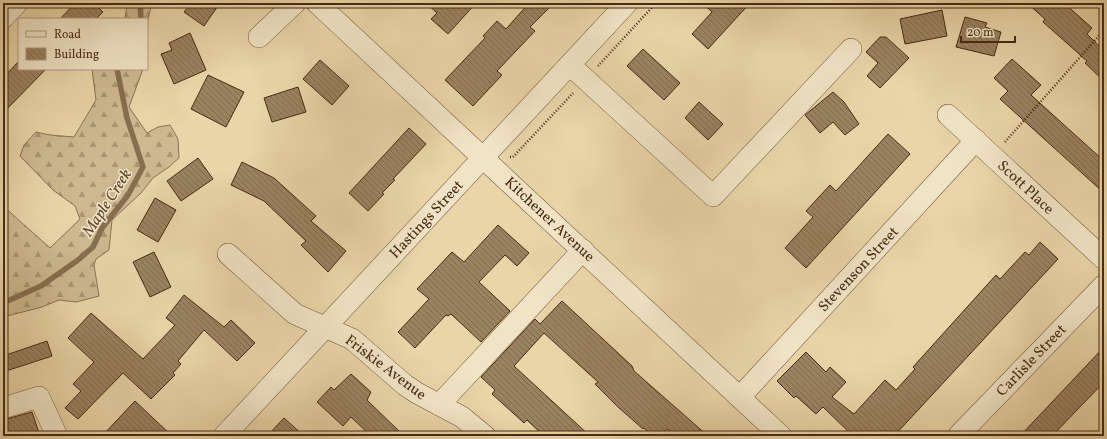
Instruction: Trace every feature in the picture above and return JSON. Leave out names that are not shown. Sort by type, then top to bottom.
[{"type":"street","points":[[3,18],[17,3]]},
{"type":"street","points":[[259,37],[295,3]]},
{"type":"street","name":"Kitchener Avenue","points":[[317,3],[781,436]]},
{"type":"street","name":"Hastings Street","points":[[224,436],[627,3]]},
{"type":"street","points":[[570,65],[713,196],[851,49]]},
{"type":"street","name":"Scott Place","points":[[948,115],[1104,259]]},
{"type":"street","name":"Stevenson Street","points":[[740,397],[976,140]]},
{"type":"street","points":[[440,405],[583,250]]},
{"type":"street","name":"Friskie Avenue","points":[[228,254],[295,314],[352,339],[405,385],[462,417],[485,436]]},
{"type":"street","name":"Carlisle Street","points":[[958,436],[1104,285]]},
{"type":"street","points":[[3,408],[39,397],[57,436]]},
{"type":"path","points":[[993,156],[1104,30]]},
{"type":"green space","points":[[127,3],[152,3],[148,19],[125,18]]},
{"type":"green space","points":[[92,70],[143,70],[129,107],[147,133],[158,127],[170,125],[178,139],[179,158],[153,178],[141,193],[112,220],[109,250],[96,259],[94,265],[99,296],[76,302],[59,300],[42,307],[3,317],[3,206],[50,248],[80,219],[75,206],[53,190],[20,156],[24,145],[36,132],[74,137],[96,100]]},
{"type":"building","points":[[75,3],[93,3],[103,12],[97,18],[61,18]]},
{"type":"building","points":[[191,3],[220,3],[204,26],[184,12]]},
{"type":"building","points":[[426,3],[476,3],[448,34],[431,19],[437,13]]},
{"type":"building","points":[[529,3],[554,3],[530,27],[535,31],[497,71],[502,75],[473,106],[445,80],[485,38],[483,36],[497,21],[506,29]]},
{"type":"building","points":[[702,3],[750,3],[708,49],[692,34],[712,12]]},
{"type":"building","points":[[1027,3],[1064,3],[1092,28],[1087,34],[1104,51],[1104,81],[1085,63],[1087,61],[1043,22],[1045,19]]},
{"type":"building","points":[[942,10],[947,36],[905,44],[900,19]]},
{"type":"building","points":[[965,17],[987,23],[985,27],[1001,32],[994,56],[956,47]]},
{"type":"building","points":[[190,33],[206,70],[174,84],[161,54],[172,50],[169,43]]},
{"type":"building","points":[[880,37],[886,37],[909,58],[880,88],[867,76],[878,63],[866,52]]},
{"type":"building","points":[[643,49],[680,83],[664,100],[627,66]]},
{"type":"building","points":[[1012,59],[1041,85],[1031,95],[1104,161],[1104,193],[1000,99],[1008,91],[994,78]]},
{"type":"building","points":[[320,60],[349,86],[332,105],[303,79]]},
{"type":"building","points":[[18,62],[18,70],[45,70],[3,113],[3,78]]},
{"type":"building","points":[[208,75],[244,92],[226,127],[191,109]]},
{"type":"building","points":[[298,87],[306,112],[272,122],[264,98]]},
{"type":"building","points":[[833,92],[844,102],[859,124],[845,135],[833,122],[820,133],[805,115]]},
{"type":"building","points":[[699,102],[723,124],[708,140],[685,118]]},
{"type":"building","points":[[409,128],[426,144],[393,179],[395,180],[382,193],[384,194],[368,211],[349,193]]},
{"type":"building","points":[[888,134],[910,154],[806,268],[785,248],[813,217],[806,211],[830,185],[836,191]]},
{"type":"building","points":[[198,158],[213,179],[181,201],[167,181]]},
{"type":"building","points":[[242,162],[274,178],[316,216],[311,221],[346,251],[328,272],[301,245],[306,241],[264,201],[231,185]]},
{"type":"building","points":[[155,198],[176,210],[158,242],[137,230]]},
{"type":"building","points":[[498,225],[529,253],[517,266],[505,255],[479,282],[510,311],[481,342],[451,314],[448,316],[446,315],[415,348],[398,332],[429,299],[417,289],[452,252],[464,262]]},
{"type":"building","points":[[1040,242],[1058,259],[894,436],[853,436],[823,407],[816,414],[796,396],[794,398],[777,381],[806,352],[826,372],[830,367],[846,382],[832,397],[854,414],[885,380],[896,390],[915,369],[913,367],[996,275],[1000,279],[1025,252],[1029,255]]},
{"type":"building","points":[[154,252],[171,287],[150,297],[133,262]]},
{"type":"building","points":[[184,295],[224,327],[231,320],[255,343],[237,361],[204,330],[178,361],[181,364],[173,373],[175,375],[151,399],[123,373],[78,419],[65,408],[81,391],[73,384],[94,362],[68,338],[91,313],[143,359],[175,325],[166,318]]},
{"type":"building","points":[[562,301],[632,366],[634,371],[708,436],[675,436],[667,429],[660,436],[654,436],[644,428],[643,429],[618,407],[595,384],[598,382],[544,333],[514,366],[590,436],[544,436],[527,420],[524,423],[492,394],[495,390],[481,377],[535,319],[540,324]]},
{"type":"building","points":[[47,341],[52,356],[3,372],[3,356]]},
{"type":"building","points":[[1104,347],[1104,382],[1052,436],[1020,436]]},
{"type":"building","points":[[351,374],[371,392],[367,400],[404,436],[371,436],[351,417],[343,426],[317,402],[331,387],[334,390]]},
{"type":"building","points":[[135,401],[172,436],[102,436]]},
{"type":"building","points":[[32,412],[40,436],[3,436],[3,420]]},
{"type":"building","points":[[284,418],[304,436],[267,436]]},
{"type":"waterway","name":"Maple Creek","points":[[140,3],[141,18]]},
{"type":"waterway","name":"Maple Creek","points":[[3,303],[41,286],[78,260],[93,247],[102,228],[128,195],[143,167],[127,118],[117,70]]}]
